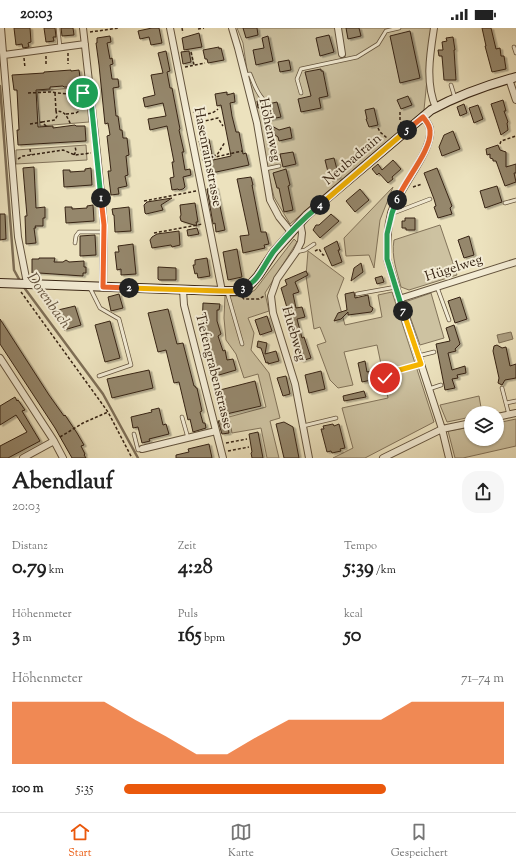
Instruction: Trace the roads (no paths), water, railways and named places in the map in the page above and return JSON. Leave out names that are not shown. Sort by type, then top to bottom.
[{"type":"street","points":[[1,28],[18,237],[27,283]]},
{"type":"street","name":"Hasenrainstrasse","points":[[170,28],[208,223],[224,291]]},
{"type":"street","name":"Höhenweg","points":[[232,28],[256,123],[270,200],[274,210],[291,232]]},
{"type":"street","points":[[338,28],[342,54]]},
{"type":"street","points":[[434,28],[431,50],[430,83],[436,108]]},
{"type":"street","points":[[84,31],[104,232],[103,287]]},
{"type":"street","points":[[4,55],[24,54],[85,44]]},
{"type":"street","points":[[512,78],[516,100]]},
{"type":"street","name":"Neubadrain","points":[[0,283],[224,291],[236,291],[249,286],[258,276],[274,252],[300,222],[423,117],[455,98],[512,78]]},
{"type":"street","points":[[423,117],[429,125],[430,139],[426,150],[399,194],[391,214],[387,234],[387,259],[442,429],[448,458]]},
{"type":"street","name":"Huebweg","points":[[300,222],[302,233],[301,242],[296,252],[277,279],[271,296],[273,313],[295,384],[309,458]]},
{"type":"street","name":"Hügelweg","points":[[399,299],[516,262]]},
{"type":"street","name":"Tiefengrabenstrasse","points":[[183,290],[184,305],[222,455]]},
{"type":"street","points":[[0,358],[54,441],[63,458]]},
{"type":"street","points":[[504,416],[516,413]]},
{"type":"street","points":[[383,458],[408,448],[442,429],[464,424]]},
{"type":"street","points":[[140,449],[216,431]]},
{"type":"street","points":[[23,458],[54,441]]},
{"type":"lane","points":[[58,28],[64,48]]},
{"type":"lane","points":[[301,93],[297,79],[300,69],[357,57],[378,44],[386,30],[399,28]]},
{"type":"lane","points":[[514,47],[516,53]]},
{"type":"lane","points":[[244,75],[250,74],[257,93],[263,99]]},
{"type":"lane","points":[[451,85],[455,98]]},
{"type":"lane","points":[[265,169],[279,166]]},
{"type":"lane","points":[[391,214],[430,199]]},
{"type":"lane","points":[[505,203],[516,200]]},
{"type":"lane","points":[[75,243],[76,236],[79,232],[104,232]]},
{"type":"lane","points":[[296,252],[305,250],[314,244]]},
{"type":"lane","points":[[89,286],[100,308],[119,319],[132,365],[99,376]]},
{"type":"lane","points":[[357,294],[396,287]]},
{"type":"lane","points":[[437,287],[449,320]]},
{"type":"lane","points":[[224,291],[242,344]]},
{"type":"lane","points":[[418,356],[434,352]]},
{"type":"lane","points":[[429,389],[441,385]]},
{"type":"lane","points":[[502,388],[509,415]]},
{"type":"lane","points":[[506,403],[516,401]]},
{"type":"lane","points":[[182,417],[188,438]]},
{"type":"lane","points":[[303,426],[336,418]]},
{"type":"lane","points":[[134,434],[140,449]]},
{"type":"waterway","name":"Dorenbach","points":[[0,86],[14,270],[20,281]]},
{"type":"waterway","name":"Dorenbach","points":[[23,286],[103,394],[138,458]]}]
